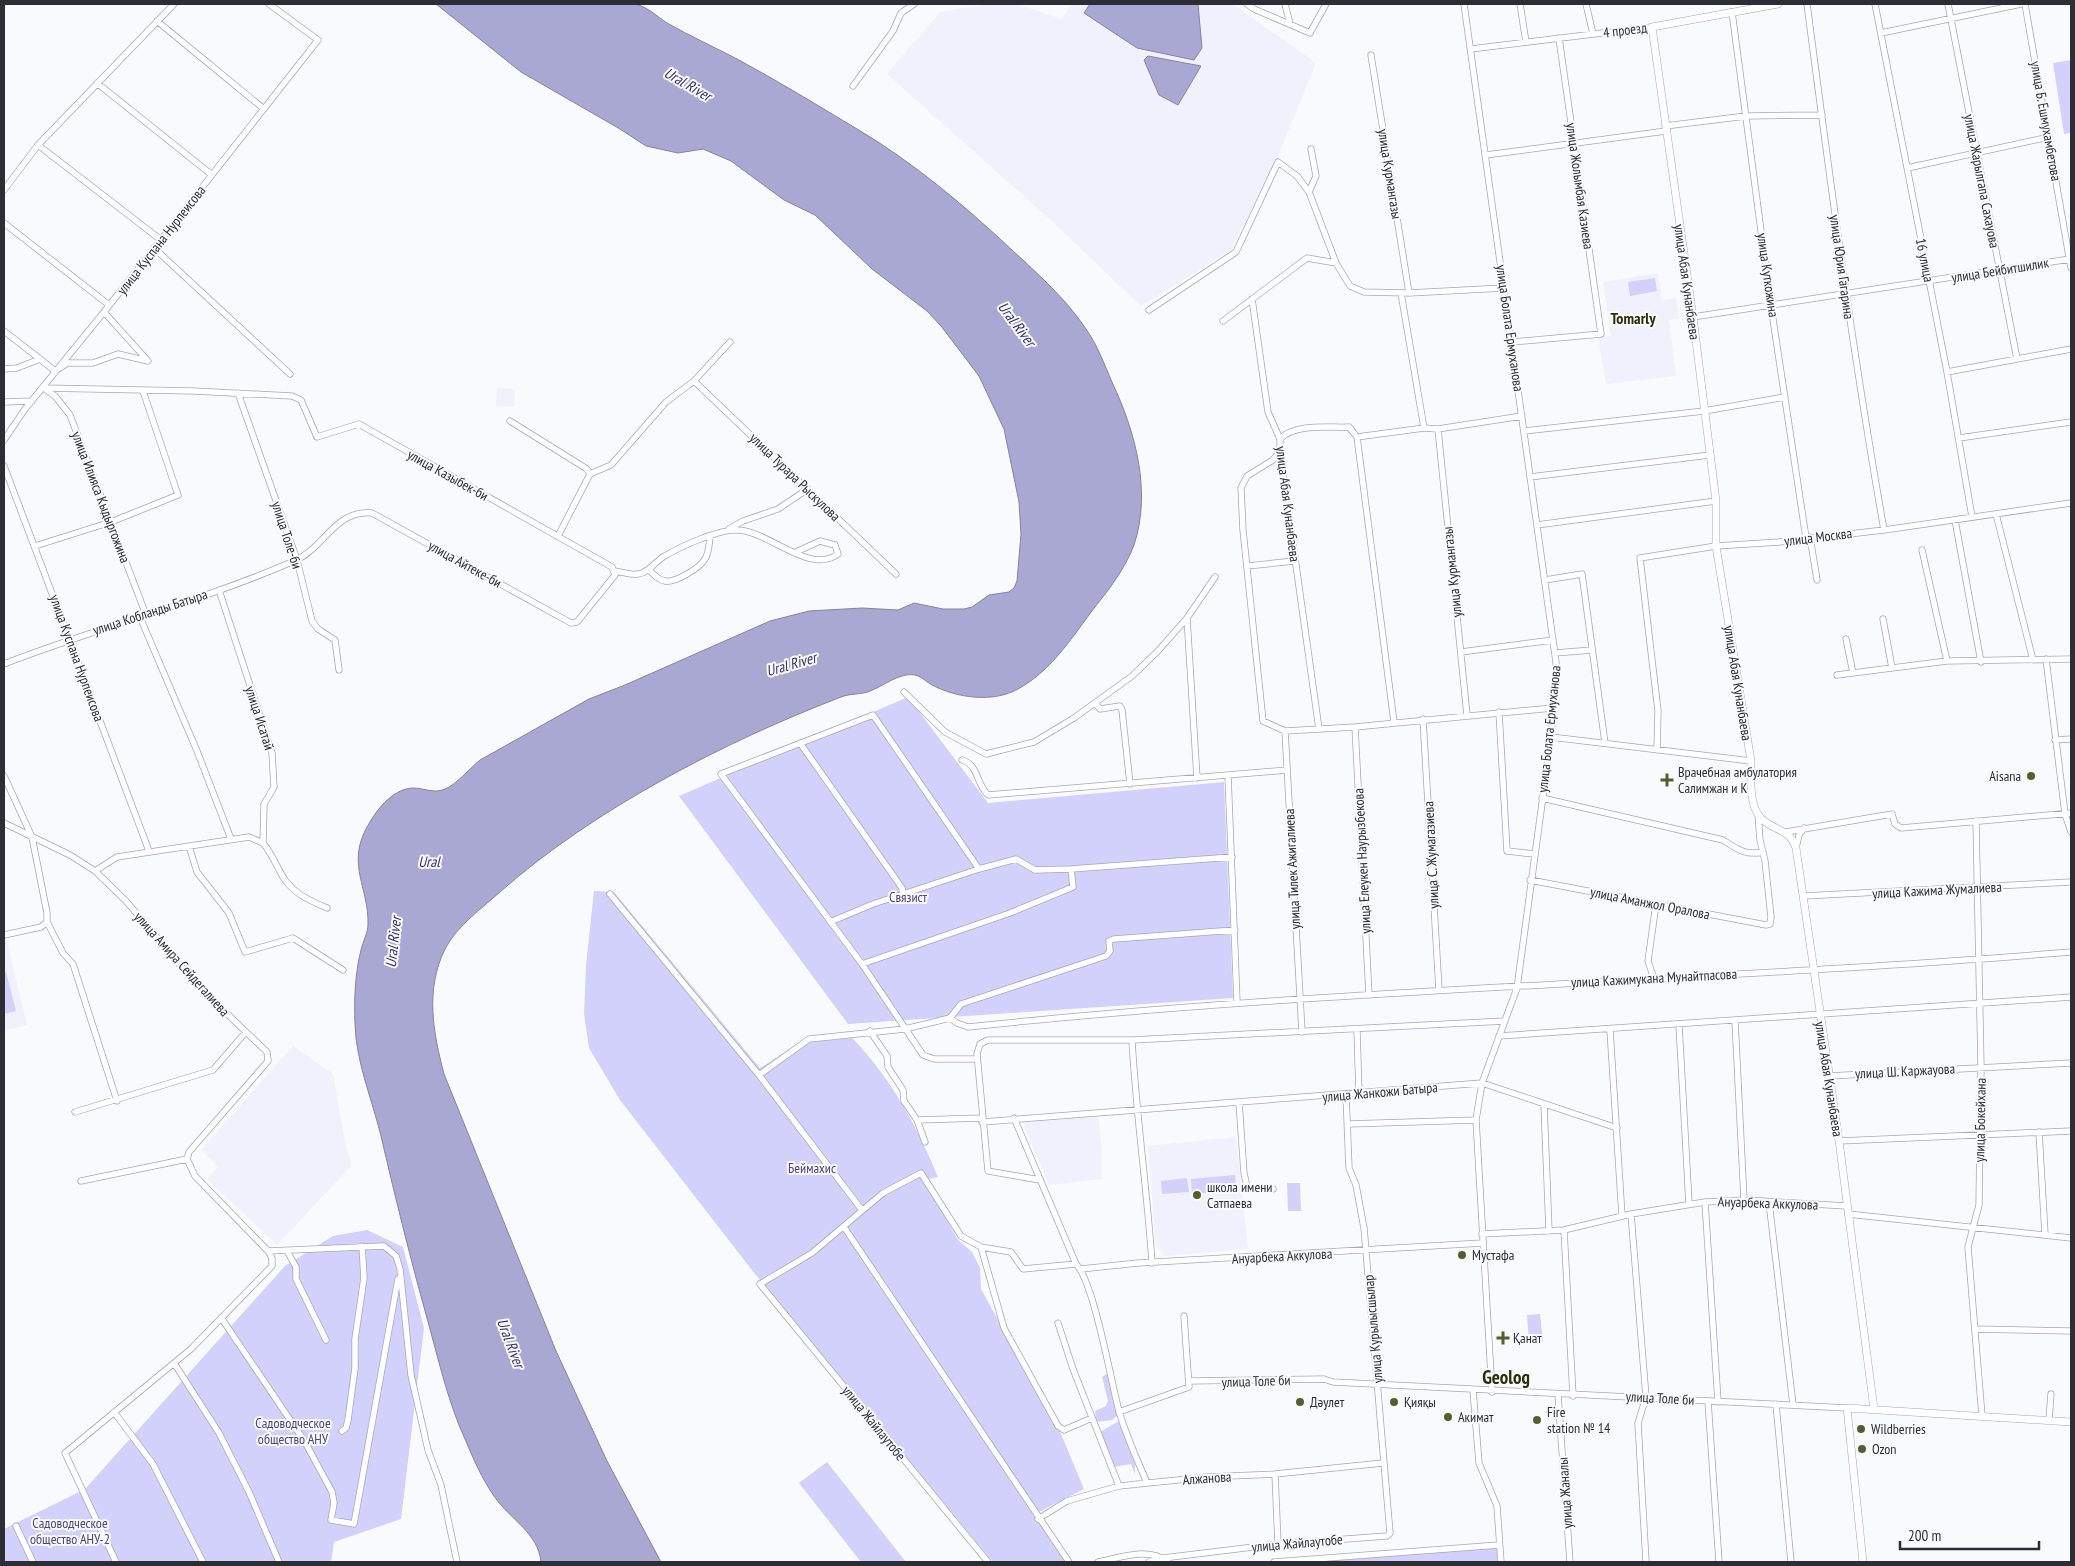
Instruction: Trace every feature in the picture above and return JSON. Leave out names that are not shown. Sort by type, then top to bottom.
[{"type":"street","points":[[4,190],[38,145],[174,4]]},
{"type":"street","name":"улица Куспана Нурпеисова","points":[[4,440],[55,371],[104,312],[318,40],[269,4]]},
{"type":"street","points":[[853,86],[893,31],[901,13],[914,4]]},
{"type":"street","points":[[1247,4],[1254,9],[1310,34],[1326,4]]},
{"type":"street","points":[[1285,4],[1290,24]]},
{"type":"street","name":"улица Болата Ермуханова","points":[[1464,4],[1555,652],[1551,737],[1517,985],[1482,1083],[1476,1120],[1492,1392]]},
{"type":"street","points":[[1520,4],[1526,42]]},
{"type":"street","points":[[1586,4],[1593,34]]},
{"type":"street","name":"4 проезд","points":[[1471,49],[1652,27],[1778,4]]},
{"type":"street","name":"улица Юрия Гагарина","points":[[1807,4],[1845,293],[1864,418],[1884,530]]},
{"type":"street","name":"16 улица","points":[[1875,4],[1947,372],[1972,517]]},
{"type":"street","name":"улица Жарылгапа Сахауова","points":[[1948,4],[2017,359]]},
{"type":"street","points":[[1881,33],[2021,4]]},
{"type":"street","name":"улица Б. Ешмухамбетова","points":[[2025,4],[2071,268]]},
{"type":"street","name":"улица Куткожина","points":[[1732,12],[1785,397],[1808,537],[1818,580]]},
{"type":"street","points":[[157,21],[264,108]]},
{"type":"street","name":"улица Абая Кунанбаева","points":[[1652,27],[1693,317],[1716,501],[1716,546],[1751,761],[1752,791],[1758,814]]},
{"type":"street","name":"улица Жолымбая Казиева","points":[[1512,342],[1601,334],[1559,38]]},
{"type":"street","name":"улица Курмангазы","points":[[1371,55],[1409,293]]},
{"type":"street","points":[[97,83],[212,175]]},
{"type":"street","points":[[1486,155],[1746,116],[1822,116]]},
{"type":"street","points":[[1907,168],[2049,137]]},
{"type":"street","points":[[38,145],[161,240]]},
{"type":"street","points":[[1310,192],[1316,176],[1311,149]]},
{"type":"street","points":[[1150,310],[1236,252],[1278,162],[1296,176],[1310,192],[1336,263],[1350,286],[1364,292],[1400,293],[1504,288]]},
{"type":"street","points":[[4,223],[109,305]]},
{"type":"street","points":[[154,248],[290,374]]},
{"type":"street","points":[[1222,322],[1307,258],[1336,263]]},
{"type":"street","name":"улица Бейбитшилик","points":[[1693,317],[2070,259]]},
{"type":"street","points":[[1400,293],[1424,428]]},
{"type":"street","points":[[1252,299],[1268,412],[1280,439]]},
{"type":"street","points":[[4,331],[55,371],[68,363],[94,363],[118,354],[148,361],[104,312]]},
{"type":"street","points":[[558,536],[590,474],[611,465],[672,395],[694,381],[730,342]]},
{"type":"street","points":[[1947,372],[2071,349]]},
{"type":"street","points":[[4,369],[17,368],[40,359]]},
{"type":"street","name":"улица Турара Рыскулова","points":[[694,381],[896,574]]},
{"type":"street","points":[[43,388],[238,393]]},
{"type":"street","name":"улица Илияса Кыдыргожина","points":[[43,388],[55,396],[70,415],[111,522],[143,616],[198,751],[231,839]]},
{"type":"street","points":[[35,546],[111,522],[178,495],[143,391]]},
{"type":"street","name":"улица Казыбек-би","points":[[238,393],[292,396],[301,400],[317,437],[359,424],[613,569]]},
{"type":"street","name":"улица Толе-би","points":[[238,393],[297,560],[312,621],[318,629],[335,640],[339,670]]},
{"type":"street","points":[[1524,431],[1704,411],[1785,397]]},
{"type":"street","points":[[4,402],[32,401]]},
{"type":"street","points":[[1394,722],[1357,437],[1424,428],[1438,429],[1522,416]]},
{"type":"street","points":[[510,421],[587,469],[590,474]]},
{"type":"street","points":[[1959,438],[2071,422]]},
{"type":"street","name":"улица Абая Кунанбаева","points":[[1319,729],[1280,451],[1280,439],[1285,434],[1295,430],[1349,427],[1357,437]]},
{"type":"street","name":"улица Курмангазы","points":[[1438,429],[1467,715]]},
{"type":"street","points":[[1280,451],[1272,460],[1247,476],[1242,488],[1247,566],[1263,721],[1285,731],[1355,728],[1394,722],[1553,708]]},
{"type":"street","points":[[1530,477],[1710,455]]},
{"type":"street","name":"улица Куспана Нурпеисова","points":[[4,466],[149,852]]},
{"type":"street","points":[[613,569],[637,574],[649,570],[668,554],[725,531],[743,521],[778,509],[808,489]]},
{"type":"street","points":[[1537,525],[1716,501]]},
{"type":"street","name":"улица Москва","points":[[1657,750],[1658,711],[1640,558],[1716,546],[1779,542],[1808,537],[1884,530],[2071,503]]},
{"type":"street","name":"улица Айтеке-би","points":[[297,560],[346,517],[358,512],[372,513],[574,624],[615,575],[613,569]]},
{"type":"street","points":[[1996,514],[2033,660]]},
{"type":"street","points":[[1955,520],[1981,662]]},
{"type":"street","points":[[725,531],[750,531],[780,547],[814,560],[827,561],[838,554],[835,544],[820,541],[796,552]]},
{"type":"street","points":[[649,570],[658,578],[666,581],[674,580],[704,562],[708,553],[710,537]]},
{"type":"street","points":[[1922,550],[1947,661]]},
{"type":"street","name":"улица Кобланды Батыра","points":[[4,664],[70,638],[219,590],[297,560]]},
{"type":"street","points":[[1247,566],[1295,561]]},
{"type":"street","points":[[1545,580],[1582,574],[1605,743]]},
{"type":"street","points":[[904,692],[945,732],[986,754],[1034,742],[1074,718],[1145,663],[1187,618],[1215,577]]},
{"type":"street","name":"улица Исатай","points":[[219,590],[272,753],[274,787],[264,804],[263,843]]},
{"type":"street","points":[[1187,618],[1197,778]]},
{"type":"street","points":[[1883,619],[1892,668]]},
{"type":"street","points":[[1846,639],[1853,673]]},
{"type":"street","points":[[1461,652],[1553,640]]},
{"type":"street","points":[[1555,652],[1592,650]]},
{"type":"street","points":[[2046,658],[2055,740],[2071,832]]},
{"type":"street","points":[[1837,675],[1947,661],[1981,662],[2046,658],[2071,659]]},
{"type":"street","points":[[1095,702],[1100,709],[1120,706],[1122,710],[1130,784]]},
{"type":"street","points":[[1499,712],[1507,851],[1534,854]]},
{"type":"street","points":[[977,1056],[928,1058],[922,1055],[862,964],[720,774],[873,715],[979,869]]},
{"type":"street","name":"улица С. Жумагазиева","points":[[1424,719],[1440,990]]},
{"type":"street","name":"улица Елеукен Наурызбекова","points":[[1355,728],[1369,995]]},
{"type":"street","name":"улица Тилек Ажигалиева","points":[[1285,731],[1299,1006],[1302,1032]]},
{"type":"street","points":[[1551,737],[1751,761]]},
{"type":"street","points":[[2055,740],[2071,739]]},
{"type":"street","points":[[800,743],[902,888],[903,895]]},
{"type":"street","points":[[962,760],[969,762],[975,770],[980,788],[988,795],[1287,770]]},
{"type":"street","points":[[1228,775],[1238,1002]]},
{"type":"street","points":[[4,776],[32,837],[47,913],[47,922],[63,952],[73,964],[117,1101]]},
{"type":"street","points":[[1542,798],[1723,840],[1742,852],[1753,854],[1763,852],[1758,814]]},
{"type":"street","points":[[1758,814],[1764,821],[1786,832],[1892,814],[1896,824],[1901,828],[2068,814]]},
{"type":"street","name":"улица Бокейхана","points":[[1976,821],[1981,1068],[1979,1205],[1968,1247],[1982,1416]]},
{"type":"street","name":"улица Амира Сейдегалиева","points":[[4,823],[70,855],[95,871],[126,901],[197,985],[267,1052],[268,1061],[189,1152],[187,1159]]},
{"type":"street","points":[[1796,848],[1799,835],[1804,828]]},
{"type":"street","name":"улица Абая Кунанбаева","points":[[1786,832],[1793,840],[1796,848],[1819,1016],[1839,1141],[1874,1409]]},
{"type":"street","points":[[95,871],[117,857],[249,837],[263,843],[271,853],[285,880],[304,899],[327,908]]},
{"type":"street","points":[[189,846],[197,872],[229,913],[245,952],[293,938],[343,970]]},
{"type":"street","name":"улица Аманжол Оралова","points":[[1530,880],[1766,925],[1770,924],[1763,852]]},
{"type":"street","points":[[830,922],[873,904],[979,869],[1016,859],[1035,870],[1232,857]]},
{"type":"street","points":[[862,964],[1010,913],[1073,887],[1071,869]]},
{"type":"street","name":"улица Кажима Жумалиева","points":[[1803,896],[2071,882]]},
{"type":"street","points":[[610,894],[759,1075],[862,1210]]},
{"type":"street","points":[[1654,979],[1648,961],[1656,904]]},
{"type":"street","points":[[4,936],[41,927],[47,922]]},
{"type":"street","points":[[759,1075],[809,1039],[870,1031],[905,1029],[950,1018],[961,1004],[1106,956],[1109,954],[1109,941],[1114,938],[1235,930]]},
{"type":"street","name":"улица Кажимукана Мунайтпасова","points":[[950,1018],[968,1026],[1238,1002],[1813,970],[2071,952]]},
{"type":"street","points":[[1499,1036],[1819,1016],[2071,997]]},
{"type":"street","points":[[1040,1180],[988,1171],[977,1056],[980,1044],[988,1040],[1132,1040],[1505,1021]]},
{"type":"street","points":[[1735,1021],[1744,1200]]},
{"type":"street","points":[[1680,1025],[1689,1204]]},
{"type":"street","points":[[1357,1030],[1359,1094]]},
{"type":"street","points":[[1610,1030],[1622,1216]]},
{"type":"street","points":[[870,1031],[887,1056],[888,1067],[903,1090],[904,1101],[917,1120],[925,1142]]},
{"type":"street","points":[[75,1112],[117,1101],[212,1070],[245,1033]]},
{"type":"street","points":[[1132,1040],[1136,1110],[1152,1263]]},
{"type":"street","name":"улица Ш. Каржауова","points":[[1829,1076],[2071,1063]]},
{"type":"street","name":"улица Жанкожи Батыра","points":[[917,1120],[1014,1118],[1346,1095],[1482,1083],[1617,1128]]},
{"type":"street","name":"улица Курылысшылар","points":[[1346,1095],[1349,1168],[1356,1185],[1366,1251],[1390,1528],[1388,1536]]},
{"type":"street","points":[[1239,1102],[1244,1173],[1247,1187],[1251,1189],[1273,1189]]},
{"type":"street","points":[[1544,1104],[1549,1230]]},
{"type":"street","points":[[1014,1118],[1090,1296],[1119,1412],[1146,1483]]},
{"type":"street","points":[[1348,1124],[1476,1120]]},
{"type":"street","points":[[1839,1141],[2071,1131]]},
{"type":"street","points":[[2039,1132],[2045,1234]]},
{"type":"street","points":[[81,1181],[187,1159],[195,1176],[268,1250],[272,1258],[272,1266],[222,1318],[174,1363],[65,1453],[116,1562]]},
{"type":"street","points":[[1068,1562],[844,1227],[883,1193],[921,1173],[961,1236],[980,1247],[1004,1328],[1058,1426],[1064,1430],[1092,1418]]},
{"type":"street","name":"Ануарбека Аккулова","points":[[1482,1234],[1564,1230],[1631,1214],[1689,1204],[1744,1200],[1847,1210],[1972,1228],[2071,1238]]},
{"type":"street","points":[[1705,1202],[1718,1402]]},
{"type":"street","points":[[1769,1202],[1792,1405]]},
{"type":"street","points":[[1631,1214],[1646,1397],[1644,1409],[1638,1423],[1646,1562]]},
{"type":"street","name":"улица Жайлаутобе","points":[[844,1227],[812,1253],[760,1284],[988,1562]]},
{"type":"street","points":[[1564,1230],[1573,1396]]},
{"type":"street","name":"Ануарбека Аккулова","points":[[980,1247],[1010,1252],[1023,1269],[1483,1243]]},
{"type":"street","points":[[342,1431],[346,1428],[348,1420],[355,1368],[355,1339],[364,1278],[362,1246]]},
{"type":"street","points":[[268,1250],[287,1251],[384,1246],[396,1256],[400,1269],[411,1375],[428,1450],[441,1486],[457,1562]]},
{"type":"street","points":[[287,1251],[296,1268],[296,1279],[326,1340]]},
{"type":"street","points":[[222,1318],[305,1442],[332,1492],[334,1504],[331,1520],[354,1524],[400,1269]]},
{"type":"street","points":[[1119,1412],[1189,1387],[1184,1316]]},
{"type":"street","points":[[1058,1323],[1072,1369],[1118,1486]]},
{"type":"street","points":[[1975,1329],[2071,1331]]},
{"type":"street","points":[[174,1363],[219,1432],[249,1492],[278,1562]]},
{"type":"street","name":"улица Толе би","points":[[1188,1381],[1324,1379],[1333,1382],[1492,1392],[1646,1397],[2071,1422]]},
{"type":"street","points":[[1472,1390],[1478,1463],[1497,1506],[1501,1562]]},
{"type":"street","points":[[2049,1420],[2051,1394]]},
{"type":"street","name":"улица Жаналы","points":[[1558,1395],[1570,1562]]},
{"type":"street","points":[[1708,1401],[1719,1562]]},
{"type":"street","points":[[1776,1404],[1791,1562]]},
{"type":"street","points":[[1846,1408],[1863,1562]]},
{"type":"street","points":[[114,1412],[153,1464],[203,1562]]},
{"type":"street","name":"Алжанова","points":[[1038,1519],[1067,1500],[1118,1486],[1275,1474],[1384,1463]]},
{"type":"street","points":[[1275,1474],[1278,1544]]},
{"type":"street","points":[[16,1526],[33,1562]]},
{"type":"street","name":"улица Жайлаутобе","points":[[1148,1562],[1278,1544],[1388,1536]]},
{"type":"street","points":[[1274,1562],[1499,1545]]},
{"type":"street","points":[[1098,1562],[1145,1553],[1158,1555],[1165,1560]]},
{"type":"shaded area","points":[[987,4],[1017,4],[1062,19],[1072,4],[1233,4],[1316,63],[1276,161],[1231,250],[1141,306],[1055,224],[887,74],[940,12]]},
{"type":"shaded area","points":[[1658,273],[1662,300],[1676,298],[1679,318],[1669,320],[1676,376],[1606,384],[1598,337],[1611,336],[1603,282]]},
{"type":"shaded area","points":[[497,388],[515,389],[514,407],[496,406]]},
{"type":"shaded area","points":[[4,941],[7,941],[27,1025],[4,1031]]},
{"type":"shaded area","points":[[293,1046],[333,1074],[345,1143],[352,1165],[277,1245],[207,1179],[218,1167],[201,1150]]},
{"type":"shaded area","points":[[1098,1115],[1102,1150],[1102,1179],[1049,1185],[1022,1121]]},
{"type":"shaded area","name":"школа имени Сатпаева","points":[[1236,1137],[1248,1249],[1164,1256],[1156,1245],[1148,1146]]},
{"type":"green space","points":[[2071,60],[2071,133],[2064,134],[2053,63]]},
{"type":"green space","points":[[1655,278],[1657,291],[1630,296],[1628,282]]},
{"type":"green space","name":"Связист","points":[[908,697],[988,803],[1224,782],[1233,998],[848,1024],[679,796]]},
{"type":"green space","name":"Беймахис","points":[[594,891],[614,892],[760,1068],[800,1043],[852,1038],[879,1069],[912,1121],[938,1177],[924,1180],[958,1240],[972,1252],[980,1268],[981,1289],[1061,1434],[1084,1489],[1039,1512],[1072,1562],[993,1562],[755,1274],[620,1100],[589,1048],[584,1014],[586,965]]},
{"type":"green space","points":[[4,972],[6,972],[16,1011],[4,1014]]},
{"type":"green space","points":[[1235,1175],[1236,1190],[1192,1194],[1191,1179]]},
{"type":"green space","points":[[1187,1178],[1189,1192],[1162,1194],[1161,1181]]},
{"type":"green space","points":[[1287,1183],[1300,1183],[1301,1211],[1288,1211]]},
{"type":"green space","name":"Садоводческое общество АНУ","points":[[367,1230],[403,1247],[424,1328],[401,1519],[334,1542],[331,1562],[4,1562],[4,1529],[85,1489],[285,1266],[333,1236]]},
{"type":"green space","points":[[1540,1314],[1543,1342],[1529,1343],[1527,1315]]},
{"type":"green space","points":[[1108,1373],[1118,1415],[1112,1420],[1096,1422],[1095,1411],[1106,1406],[1108,1401],[1102,1377]]},
{"type":"green space","points":[[1119,1421],[1135,1464],[1135,1474],[1131,1464],[1113,1467],[1100,1432]]},
{"type":"green space","points":[[827,1462],[906,1562],[861,1562],[799,1483]]},
{"type":"green space","points":[[1497,1547],[1498,1562],[1304,1562]]},
{"type":"water","name":"Ural","points":[[626,3],[638,5],[676,28],[767,76],[878,142],[938,185],[976,217],[1042,278],[1070,308],[1090,335],[1100,355],[1128,421],[1138,462],[1141,483],[1139,525],[1134,545],[1127,561],[1108,590],[1062,650],[1031,681],[1018,689],[998,696],[975,697],[952,693],[932,685],[917,676],[906,675],[867,692],[841,697],[752,735],[662,780],[576,833],[477,911],[456,933],[445,949],[439,964],[433,995],[434,1027],[444,1074],[556,1351],[607,1461],[661,1562],[541,1562],[535,1542],[500,1504],[490,1489],[459,1426],[445,1385],[423,1305],[358,1052],[355,1024],[355,987],[357,968],[368,924],[359,866],[358,854],[361,842],[366,829],[379,809],[398,792],[413,788],[433,791],[445,789],[480,760],[589,699],[770,621],[809,611],[862,608],[898,610],[914,603],[943,609],[964,609],[972,607],[989,595],[1009,592],[1014,588],[1017,581],[1021,534],[1019,502],[1004,429],[979,376],[941,326],[927,311],[872,269],[815,215],[784,200],[731,161],[703,149],[678,153],[646,146],[521,72],[436,4]]},
{"type":"water","points":[[1090,4],[1198,4],[1202,48],[1194,60],[1137,48],[1084,13]]},
{"type":"water","points":[[1148,56],[1201,66],[1178,105],[1159,95],[1144,60]]},
{"type":"place","name":"Aisana","points":[[2031,776]]},
{"type":"place","name":"Врачебная амбулатория Салимжан и К","points":[[1667,780]]},
{"type":"place","name":"школа имени Сатпаева","points":[[1197,1195]]},
{"type":"place","name":"Мустафа","points":[[1462,1255]]},
{"type":"place","name":"Қанат","points":[[1503,1338]]},
{"type":"place","name":"Дәулет","points":[[1300,1402]]},
{"type":"place","name":"Қияқы","points":[[1394,1402]]},
{"type":"place","name":"Акимат","points":[[1448,1417]]},
{"type":"place","name":"Fire station № 14","points":[[1537,1420]]},
{"type":"place","name":"Wildberries","points":[[1861,1429]]},
{"type":"place","name":"Ozon","points":[[1862,1449]]},
{"type":"district","name":"Tomarly","points":[[1633,318]]},
{"type":"district","name":"Geolog","points":[[1506,1377]]},
{"type":"water label","name":"Ural River","points":[[688,84]]},
{"type":"water label","name":"Ural River","points":[[1017,324]]},
{"type":"water label","name":"Ural River","points":[[791,664]]},
{"type":"water label","name":"Ural River","points":[[393,942]]},
{"type":"water label","name":"Ural River","points":[[511,1343]]},
{"type":"park label","name":"Садоводческое общество АНУ-2","points":[[70,1532]]}]
